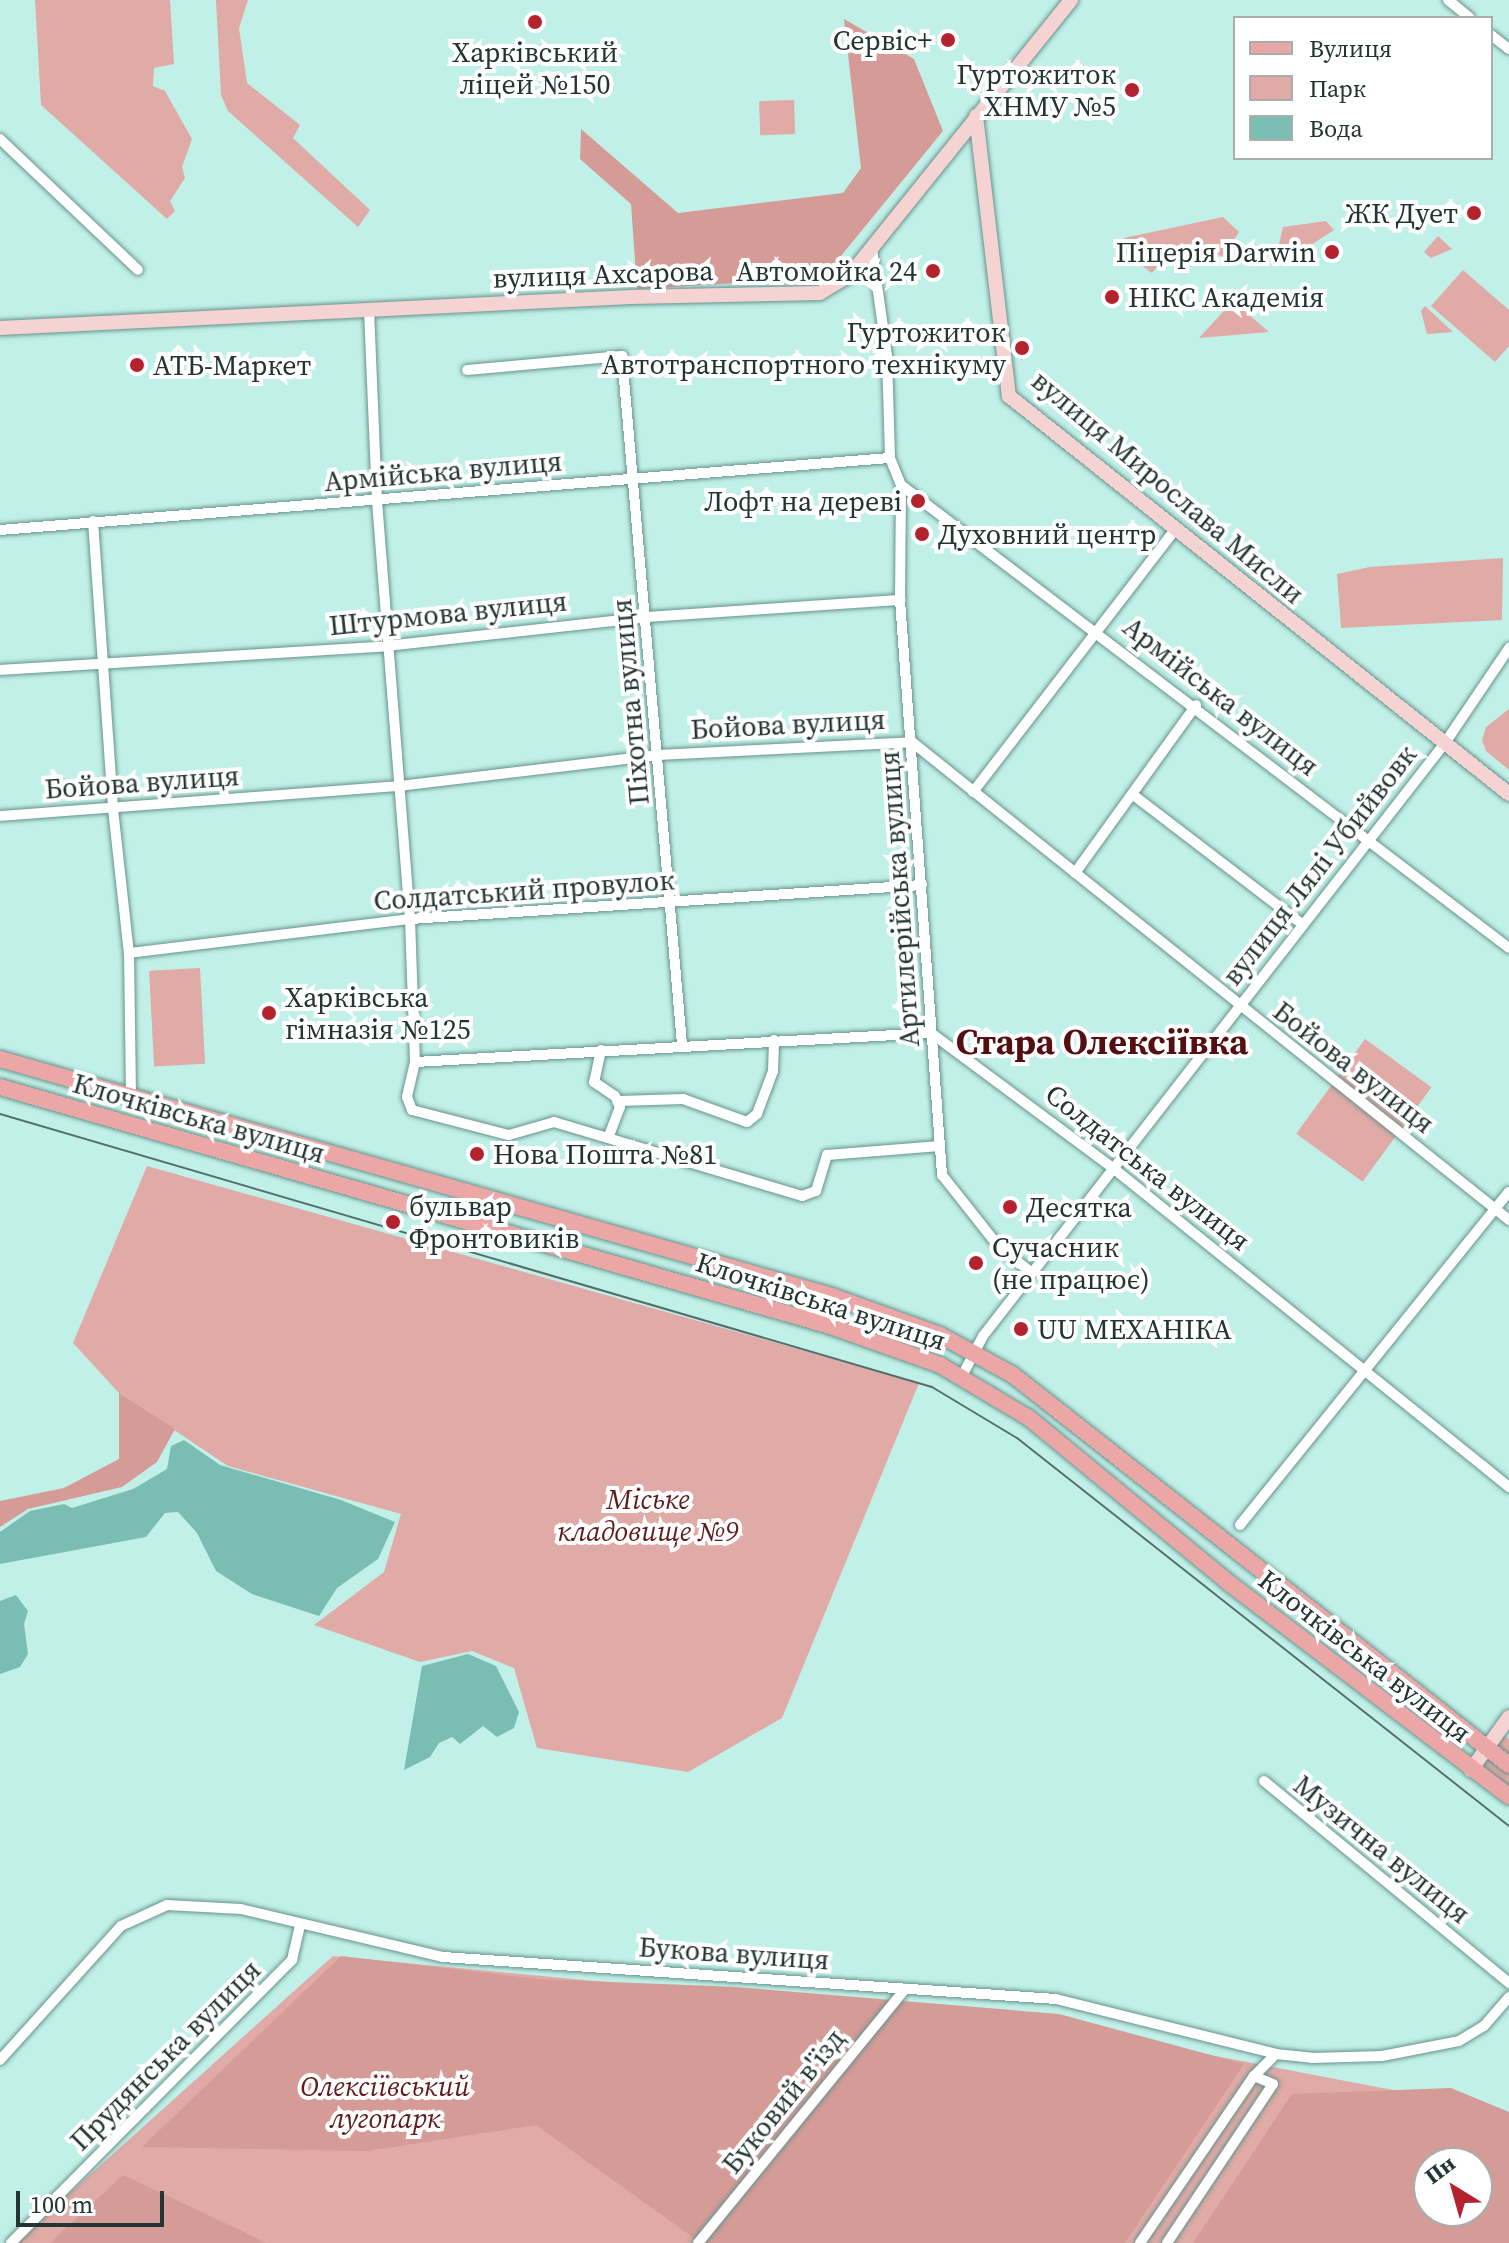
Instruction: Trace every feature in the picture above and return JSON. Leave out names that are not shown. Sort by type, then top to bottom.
[{"type":"main road","name":"Клочківська вулиця","points":[[0,1059],[832,1296],[904,1319],[974,1351],[1070,1419],[1509,1765]]},
{"type":"main road","name":"Клочківська вулиця","points":[[0,1087],[830,1326],[962,1376],[1029,1418],[1229,1583],[1509,1796]]},
{"type":"street","name":"вулиця Ахсарова","points":[[0,328],[820,293],[838,287],[872,249],[1071,0]]},
{"type":"street","points":[[1448,0],[1468,16]]},
{"type":"street","points":[[1493,37],[1509,49]]},
{"type":"street","name":"вулиця Мирослава Мисли","points":[[976,116],[1009,396],[1174,531],[1509,794]]},
{"type":"street","points":[[0,139],[138,270]]},
{"type":"street","name":"Артилерійська вулиця","points":[[872,249],[887,356],[890,458],[901,485],[900,600],[944,1184],[999,1247],[1032,1273]]},
{"type":"street","points":[[369,310],[377,501],[410,919],[415,1062],[407,1097],[419,1114],[509,1135],[554,1122],[802,1196],[816,1191],[827,1155],[940,1146]]},
{"type":"street","name":"Піхотна вулиця","points":[[467,370],[622,356],[648,617],[682,1044]]},
{"type":"street","name":"Армійська вулиця","points":[[0,530],[890,458]]},
{"type":"street","name":"Армійська вулиця","points":[[901,485],[1196,705],[1509,948]]},
{"type":"street","points":[[93,521],[113,809],[129,953],[131,1096]]},
{"type":"street","points":[[973,792],[1174,531]]},
{"type":"street","name":"Штурмова вулиця","points":[[0,670],[387,646],[648,617],[900,600]]},
{"type":"street","name":"вулиця Лялі Убийвовк","points":[[962,1376],[974,1351],[1032,1273],[1445,743],[1509,648]]},
{"type":"street","points":[[1075,873],[1196,705]]},
{"type":"street","name":"Бойова вулиця","points":[[0,816],[399,786],[658,755],[912,742],[1509,1220]]},
{"type":"street","points":[[1132,794],[1302,924]]},
{"type":"street","name":"Солдатський провулок","points":[[129,953],[410,919],[670,905],[922,885]]},
{"type":"street","points":[[415,1062],[682,1044],[931,1033]]},
{"type":"street","name":"Солдатська вулиця","points":[[931,1033],[1113,1168],[1366,1368],[1388,1393],[1509,1487]]},
{"type":"street","points":[[601,1050],[594,1082],[619,1101],[683,1099],[747,1122],[757,1114],[773,1071],[774,1040]]},
{"type":"street","points":[[608,1138],[619,1101]]},
{"type":"street","points":[[1240,1525],[1509,1192]]},
{"type":"street","points":[[1471,1770],[1509,1717]]},
{"type":"street","name":"Музична вулиця","points":[[1264,1781],[1509,1983]]},
{"type":"street","name":"Букова вулиця","points":[[0,2060],[121,1926],[143,1913],[167,1905],[209,1904],[443,1957],[1056,1999],[1276,2054],[1340,2058],[1430,2050],[1484,2026],[1509,1997]]},
{"type":"street","name":"Прудянська вулиця","points":[[11,2243],[292,1960],[300,1924]]},
{"type":"street","name":"Буковий в'їзд","points":[[698,2243],[905,1989]]},
{"type":"street","points":[[1140,2243],[1254,2076],[1276,2054]]},
{"type":"street","points":[[1167,2243],[1273,2084],[1254,2076]]},
{"type":"green space","points":[[35,0],[170,0],[174,64],[154,68],[153,86],[165,91],[192,139],[182,167],[185,178],[170,201],[175,211],[167,219],[41,105]]},
{"type":"green space","points":[[216,0],[248,0],[239,28],[247,83],[300,125],[293,138],[370,210],[358,227],[228,111],[221,95]]},
{"type":"green space","points":[[844,19],[914,59],[943,131],[823,278],[637,289],[631,204],[580,159],[581,129],[678,213],[843,193],[861,168]]},
{"type":"green space","points":[[794,100],[795,134],[760,135],[759,101]]},
{"type":"green space","points":[[1223,217],[1239,232],[1223,257],[1195,243],[1174,247],[1152,273],[1126,254],[1124,238]]},
{"type":"green space","points":[[1326,221],[1334,230],[1294,256],[1279,244],[1283,227]]},
{"type":"green space","points":[[1438,236],[1452,249],[1431,258],[1424,252]]},
{"type":"green space","points":[[1463,270],[1509,310],[1509,346],[1495,362],[1431,306]]},
{"type":"green space","points":[[1233,301],[1269,332],[1199,338]]},
{"type":"green space","points":[[1425,306],[1453,332],[1427,334],[1421,311]]},
{"type":"green space","points":[[1503,558],[1502,620],[1341,628],[1337,574],[1370,567]]},
{"type":"green space","points":[[1509,709],[1509,770],[1486,751],[1482,740],[1486,727]]},
{"type":"green space","points":[[200,968],[205,1064],[154,1067],[149,971]]},
{"type":"green space","points":[[1365,1039],[1431,1087],[1363,1182],[1296,1134]]},
{"type":"green space","name":"Міське кладовище №9","points":[[147,1166],[919,1383],[782,1718],[688,1772],[537,1748],[514,1668],[472,1651],[420,1662],[314,1625],[384,1572],[401,1514],[228,1466],[119,1393],[73,1343]]},
{"type":"green space","points":[[119,1393],[175,1429],[157,1462],[122,1487],[28,1509],[0,1527],[0,1501],[64,1488],[119,1459]]},
{"type":"green space","points":[[1498,1732],[1509,1739],[1509,1796],[1471,1770]]},
{"type":"green space","name":"Олексіївський лугопарк","points":[[333,1956],[1053,2025],[1435,2098],[1509,2154],[1509,2243],[14,2243]]},
{"type":"green space","name":"Олексіївський лугопарк","points":[[341,1956],[538,1979],[736,1987],[1059,2014],[1244,2064],[1125,2243],[701,2243],[536,2125],[367,2151],[142,2147]]},
{"type":"green space","points":[[1451,2088],[1509,2112],[1509,2243],[1193,2243],[1292,2094]]},
{"type":"green space","points":[[123,2175],[267,2243],[50,2243]]},
{"type":"water","points":[[184,1440],[220,1465],[341,1500],[395,1522],[378,1559],[337,1588],[319,1616],[252,1594],[216,1571],[197,1533],[178,1512],[165,1513],[146,1537],[0,1564],[0,1532],[30,1511],[64,1504],[72,1508],[133,1489],[167,1469],[171,1446]]},
{"type":"water","points":[[16,1595],[28,1611],[24,1624],[28,1654],[20,1667],[0,1674],[0,1601]]},
{"type":"water","points":[[468,1654],[496,1666],[519,1712],[514,1728],[497,1737],[483,1726],[460,1744],[452,1737],[439,1743],[430,1757],[404,1770],[422,1666]]},
{"type":"tram line","points":[[0,1114],[932,1387],[1017,1438],[1509,1826]]},
{"type":"place","name":"Харківський ліцей №150","points":[[535,22]]},
{"type":"place","name":"Сервіс+","points":[[948,40]]},
{"type":"place","name":"Гуртожиток ХНМУ №5","points":[[1132,90]]},
{"type":"place","name":"ЖК Дует","points":[[1474,213]]},
{"type":"place","name":"Піцерія Darwin","points":[[1332,252]]},
{"type":"place","name":"Автомойка 24","points":[[933,271]]},
{"type":"place","name":"НІКС Академія","points":[[1112,297]]},
{"type":"place","name":"Гуртожиток Автотранспортного технікуму","points":[[1022,348]]},
{"type":"place","name":"АТБ-Маркет","points":[[137,365]]},
{"type":"place","name":"Лофт на дереві","points":[[918,501]]},
{"type":"place","name":"Духовний центр","points":[[922,534]]},
{"type":"place","name":"Харківська гімназія №125","points":[[269,1013]]},
{"type":"place","name":"Нова Пошта №81","points":[[477,1154]]},
{"type":"place","name":"Десятка","points":[[1010,1207]]},
{"type":"place","name":"бульвар Фронтовиків","points":[[393,1222]]},
{"type":"place","name":"Сучасник (не працює)","points":[[976,1263]]},
{"type":"place","name":"UU МЕХАНІКА","points":[[1021,1329]]},
{"type":"district","name":"Стара Олексіївка","points":[[1102,1042]]}]
